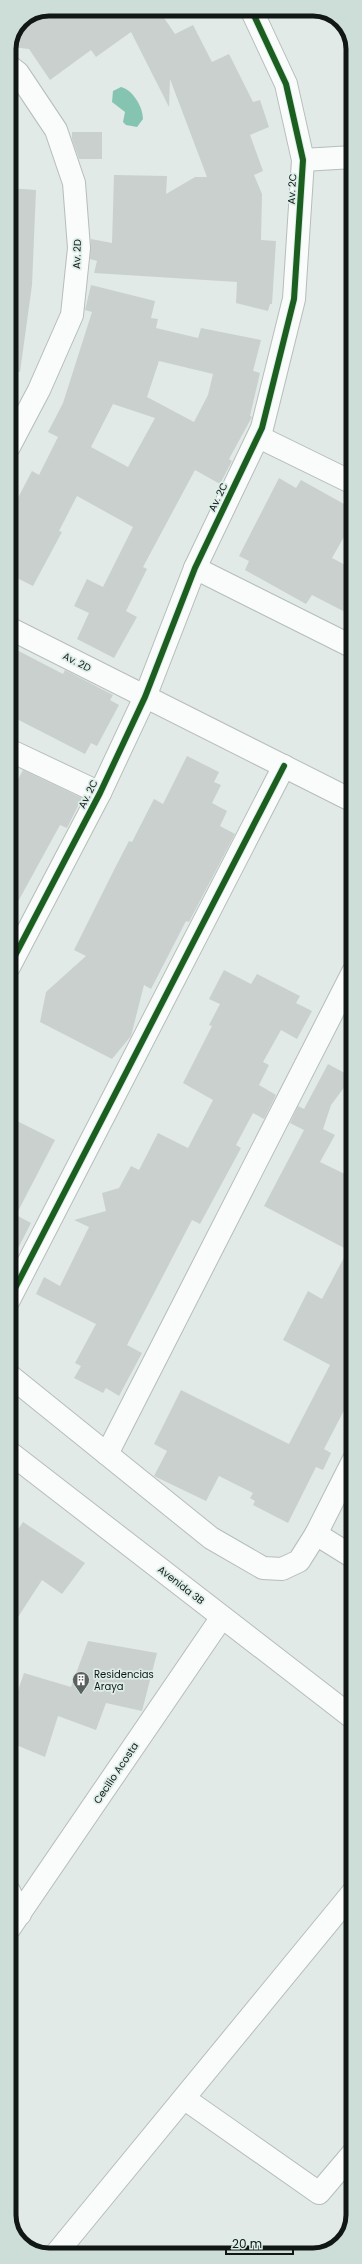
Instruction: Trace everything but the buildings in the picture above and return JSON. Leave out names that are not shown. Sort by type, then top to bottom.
[{"type":"street","name":"Av. 2C","points":[[16,954],[100,793],[145,697],[195,568],[259,437],[294,298],[303,160],[286,84],[254,16]]},
{"type":"street","name":"Av. 2D","points":[[16,71],[56,130],[74,183],[79,248],[72,315],[39,390],[16,434]]},
{"type":"street","points":[[303,160],[346,157]]},
{"type":"street","points":[[259,437],[346,480]]},
{"type":"street","points":[[195,568],[346,644]]},
{"type":"street","name":"Av. 2D","points":[[16,632],[346,797]]},
{"type":"street","points":[[16,753],[100,793]]},
{"type":"street","points":[[16,1286],[284,766]]},
{"type":"street","points":[[107,1454],[346,986]]},
{"type":"street","points":[[16,1381],[211,1538],[263,1568],[282,1570],[299,1561],[316,1534],[346,1475]]},
{"type":"street","name":"Avenida 3B","points":[[16,1457],[346,1713]]},
{"type":"street","points":[[316,1534],[346,1553]]},
{"type":"street","name":"Cecilio Acosta","points":[[16,1921],[222,1617]]},
{"type":"street","points":[[62,2248],[346,1901]]},
{"type":"street","points":[[185,2099],[319,2193],[346,2161]]},
{"type":"shaded area","points":[[121,87],[133,95],[143,114],[143,119],[137,127],[126,125],[123,122],[125,112],[112,102],[113,91]]},
{"type":"cycle path","points":[[16,954],[100,793],[145,697],[195,568],[262,428],[294,299],[303,160],[286,84],[254,16]]},
{"type":"cycle path","points":[[16,1286],[284,766]]},
{"type":"place","name":"Residencias Araya","points":[[81,1695]]}]
